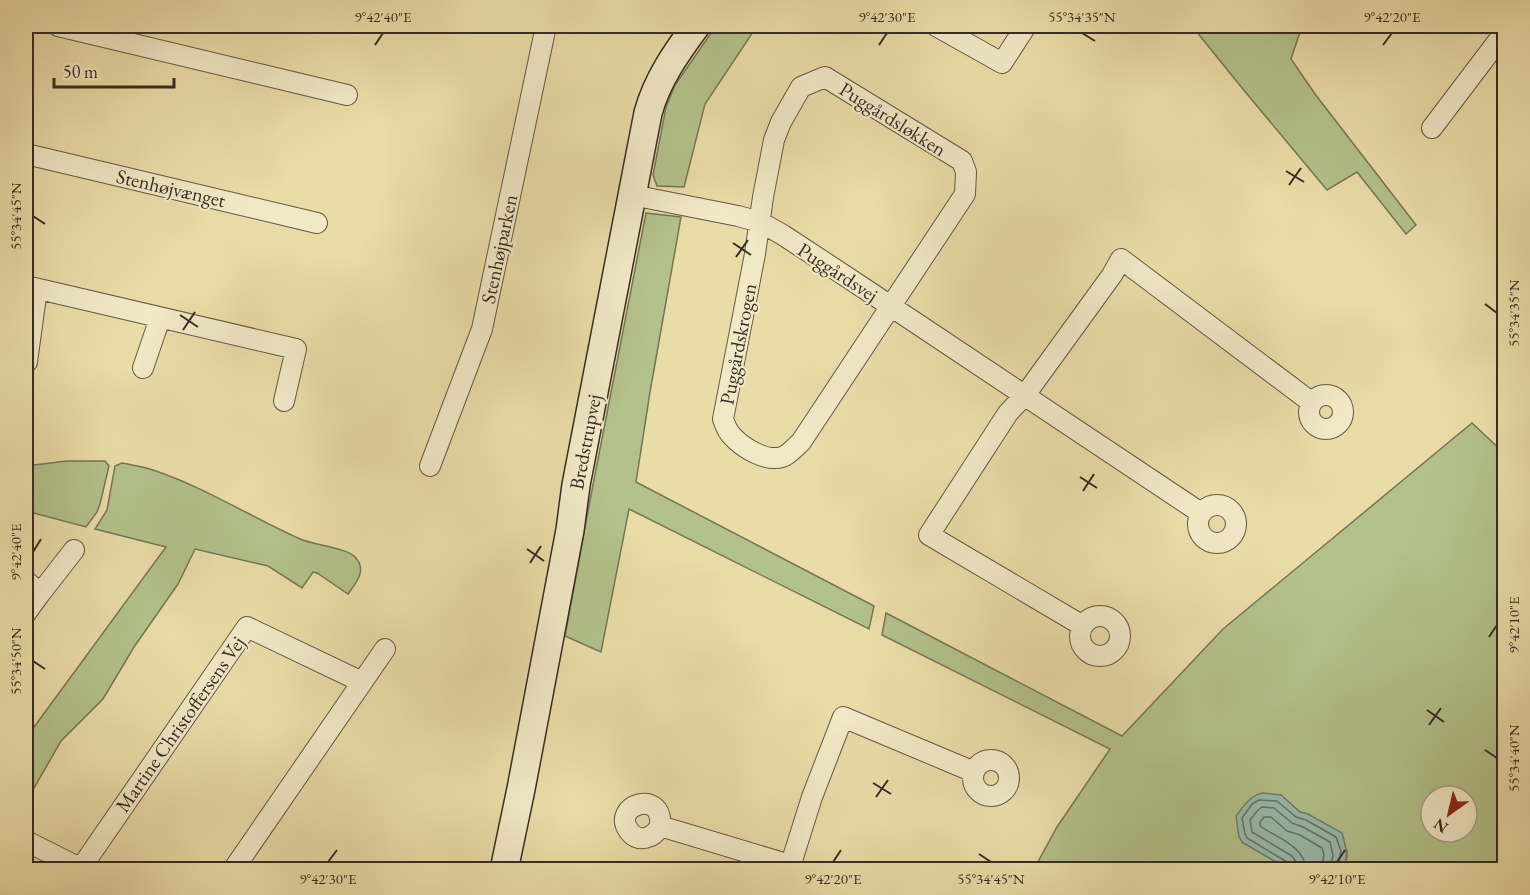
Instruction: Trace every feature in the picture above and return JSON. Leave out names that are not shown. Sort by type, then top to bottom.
[{"type":"street","points":[[58,26],[347,95]]},
{"type":"street","name":"Stenhøjparken","points":[[430,466],[483,329],[546,26]]},
{"type":"street","name":"Bredstrupvej","points":[[504,870],[652,99],[670,63],[696,26]]},
{"type":"street","points":[[936,26],[1002,63],[1026,26]]},
{"type":"street","points":[[1432,128],[1504,32],[1495,26]]},
{"type":"street","name":"Puggårdsløkken","points":[[760,222],[774,140],[781,122],[801,87],[825,77],[962,161],[966,172],[965,194],[890,306]]},
{"type":"street","name":"Stenhøjvænget","points":[[26,154],[317,223]]},
{"type":"street","name":"Puggårdsvej","points":[[632,195],[760,222],[1201,513]]},
{"type":"street","name":"Puggårdskrogen","points":[[760,222],[723,419],[731,436],[752,452],[774,459],[785,456],[801,442],[890,306]]},
{"type":"street","points":[[1083,626],[929,535],[1008,413],[1025,395],[1122,259],[1311,402]]},
{"type":"street","points":[[27,362],[31,287],[296,349],[284,401]]},
{"type":"street","points":[[143,368],[160,318]]},
{"type":"street","points":[[26,613],[32,588],[74,549]]},
{"type":"street","name":"Martine Christoffersens Vej","points":[[26,841],[83,869],[247,627],[363,682]]},
{"type":"street","points":[[233,870],[385,650]]},
{"type":"street","points":[[660,826],[790,867],[812,797],[843,717],[974,772]]},
{"type":"green space","points":[[716,26],[757,26],[705,104],[684,187],[657,186],[653,175],[666,107],[675,85]]},
{"type":"green space","points":[[1192,26],[1259,26],[1265,33],[1270,26],[1302,26],[1291,59],[1315,94],[1416,225],[1406,234],[1357,172],[1327,190]]},
{"type":"green space","points":[[646,213],[681,217],[636,482],[874,606],[869,629],[629,509],[601,652],[565,636]]},
{"type":"green space","points":[[1472,423],[1504,453],[1504,869],[1342,869],[1347,850],[1308,814],[1300,812],[1281,795],[1242,842],[1288,869],[1034,869],[1057,827],[1110,749],[882,635],[886,613],[1122,736],[1223,629]]},
{"type":"green space","points":[[67,461],[105,461],[109,466],[97,512],[86,527],[26,511],[26,466]]},
{"type":"green space","points":[[122,463],[172,477],[300,539],[346,552],[356,558],[359,563],[361,568],[359,577],[348,594],[313,572],[302,588],[268,566],[195,549],[178,584],[134,647],[103,699],[61,741],[26,802],[26,738],[166,547],[95,529],[107,510],[115,466]]},
{"type":"water","points":[[1263,793],[1281,795],[1300,812],[1342,833],[1346,856],[1342,869],[1288,869],[1242,842],[1236,816],[1251,799]]}]
